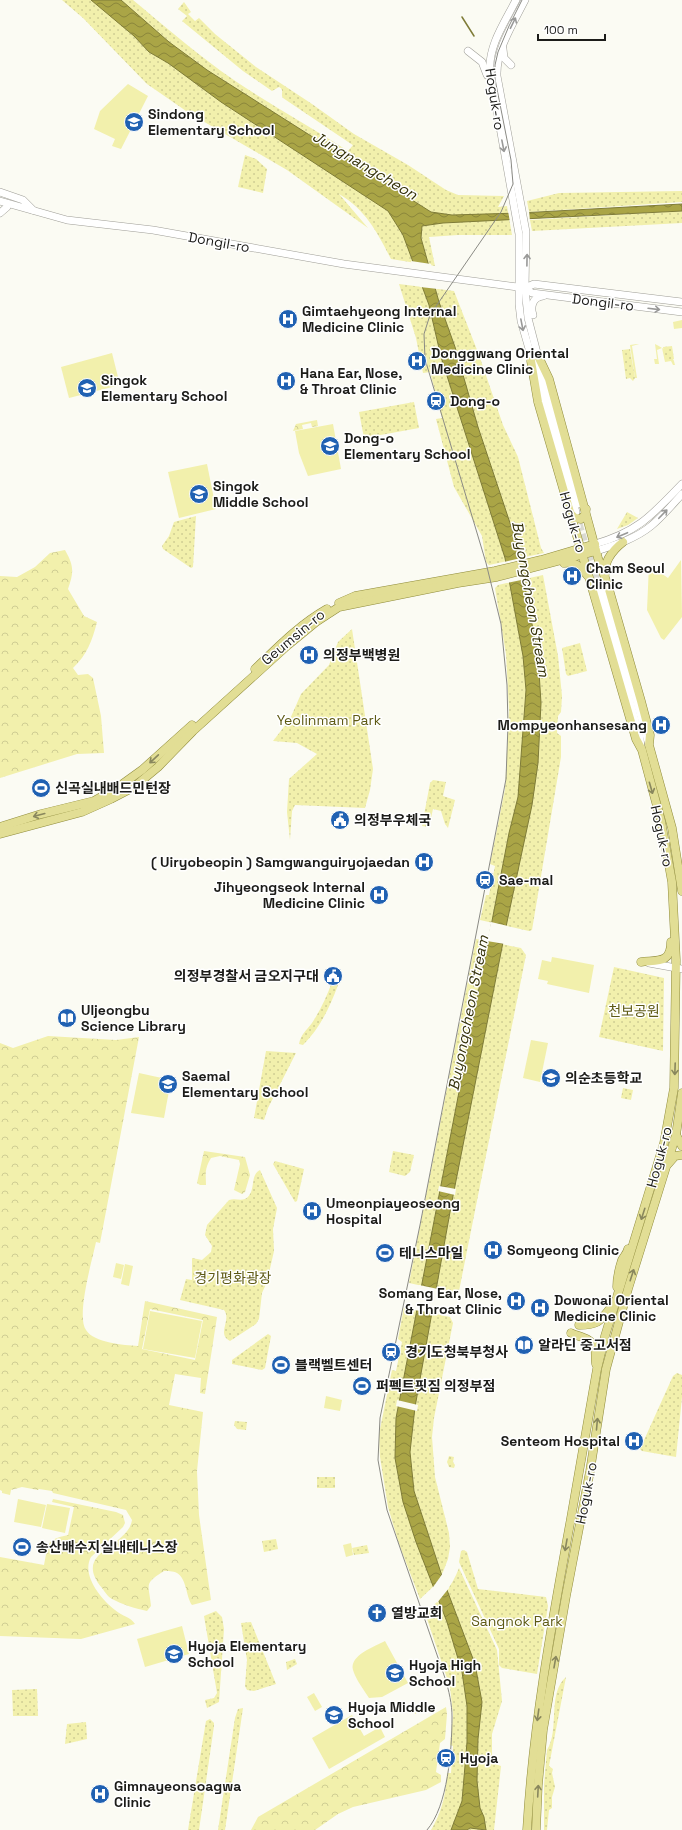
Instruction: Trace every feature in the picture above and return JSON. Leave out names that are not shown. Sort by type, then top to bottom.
[{"type":"main road","name":"Hoguk-ro","points":[[528,1830],[530,1788],[537,1716],[597,1369],[664,1143],[671,1109],[675,1067],[679,969],[672,882],[661,820],[642,750],[636,739],[602,587],[596,547],[578,511],[538,402],[535,359]]},
{"type":"main road","name":"Hoguk-ro","points":[[535,359],[549,379],[578,511],[582,551],[590,579],[602,587],[650,735],[649,745],[672,828],[682,891]]},
{"type":"main road","points":[[602,587],[605,565],[615,550],[623,542]]},
{"type":"main road","points":[[496,574],[542,563],[596,547]]},
{"type":"main road","points":[[551,564],[582,551]]},
{"type":"main road","points":[[542,563],[575,563],[590,579]]},
{"type":"main road","name":"Geumsin-ro","points":[[0,827],[41,814],[94,801],[117,788],[142,770],[284,641],[316,615],[330,607],[356,596],[496,574]]},
{"type":"main road","name":"Geumsin-ro","points":[[0,834],[82,812],[112,799],[134,787],[158,767],[194,731],[288,645],[316,622],[339,608],[496,574]]},
{"type":"main road","points":[[641,962],[664,959],[669,955],[671,948],[674,910]]},
{"type":"main road","name":"Hoguk-ro","points":[[536,1830],[538,1785],[544,1730],[566,1596],[590,1471],[606,1369],[628,1289],[676,1135],[682,1093]]},
{"type":"main road","points":[[671,1109],[676,1135],[682,1146]]},
{"type":"main road","points":[[665,1172],[673,1157],[682,1155]]},
{"type":"main road","points":[[610,1308],[617,1287],[618,1273],[623,1258],[627,1255],[631,1242],[636,1236]]},
{"type":"main road","points":[[579,1325],[592,1325],[598,1322],[616,1301]]},
{"type":"main road","name":"Hoguk-ro","points":[[571,1333],[592,1342],[595,1348],[597,1369]]},
{"type":"street","name":"Hoguk-ro","points":[[516,0],[491,54],[489,67],[513,203],[523,233]]},
{"type":"street","name":"Hoguk-ro","points":[[524,0],[502,46],[498,62],[498,80],[521,202],[523,233],[521,321],[535,359]]},
{"type":"street","points":[[502,46],[504,58],[511,65]]},
{"type":"street","points":[[468,51],[482,62],[491,80]]},
{"type":"street","points":[[0,192],[23,200],[34,210],[28,212],[4,206],[0,213]]},
{"type":"street","name":"Dongil-ro","points":[[0,195],[22,202],[34,210]]},
{"type":"street","name":"Dongil-ro","points":[[0,200],[67,220],[153,230],[336,263],[522,288],[532,294],[682,312]]},
{"type":"street","name":"Dongil-ro","points":[[522,288],[534,284],[682,302]]},
{"type":"street","name":"Hoguk-ro","points":[[522,288],[532,331],[535,359]]},
{"type":"street","points":[[532,331],[532,306],[536,298],[546,296],[567,298]]},
{"type":"street","points":[[596,547],[640,526],[650,518],[682,484]]},
{"type":"street","points":[[596,547],[623,542],[650,527],[682,494]]},
{"type":"street","points":[[641,962],[679,969]]},
{"type":"green space","points":[[62,0],[133,0],[236,82],[348,151],[353,145],[283,98],[281,88],[279,87],[272,91],[243,71],[182,21],[187,16],[178,9],[184,2],[191,12],[188,14],[195,21],[199,18],[215,34],[256,67],[354,134],[408,165],[446,190],[458,195],[504,196],[498,207],[507,206],[512,235],[458,235],[429,237],[435,266],[391,259],[370,222],[357,207],[339,194],[368,228],[287,170],[189,113],[147,84],[83,18]]},
{"type":"green space","points":[[128,84],[148,96],[121,149],[112,146],[115,139],[94,129],[100,111]]},
{"type":"green space","points":[[245,155],[256,159],[267,169],[263,193],[238,187]]},
{"type":"green space","points":[[682,191],[682,202],[529,212],[527,201],[559,193]]},
{"type":"green space","points":[[682,211],[682,223],[532,231],[530,220]]},
{"type":"green space","points":[[399,284],[454,291],[479,355],[503,425],[518,457],[541,548],[544,553],[489,565],[486,562],[482,536],[454,487],[436,419],[442,418],[430,372],[423,373],[416,338]]},
{"type":"green space","points":[[682,320],[682,328],[674,329],[673,322]]},
{"type":"green space","points":[[639,344],[632,346],[637,378],[635,378],[630,345]]},
{"type":"green space","points":[[655,344],[662,348],[657,350],[659,364],[655,364],[654,359],[657,359]]},
{"type":"green space","points":[[672,346],[674,359],[665,360],[663,347]]},
{"type":"green space","points":[[662,348],[670,354],[675,365],[673,365],[671,361],[665,362]]},
{"type":"green space","points":[[630,349],[635,378],[633,381],[630,378],[626,379],[622,350]]},
{"type":"green space","points":[[112,353],[120,385],[69,398],[61,367]]},
{"type":"green space","points":[[414,402],[419,428],[364,438],[359,412]]},
{"type":"green space","points":[[317,420],[318,426],[312,427],[311,423],[302,425],[303,429],[293,431],[296,424]]},
{"type":"green space","points":[[333,424],[341,469],[308,476],[299,453],[295,431]]},
{"type":"green space","points":[[207,464],[216,509],[179,518],[168,472]]},
{"type":"green space","points":[[627,512],[638,518],[628,525],[617,529]]},
{"type":"green space","points":[[196,516],[193,567],[191,568],[163,549],[162,546],[169,536],[174,522]]},
{"type":"green space","points":[[65,550],[70,560],[72,569],[68,589],[84,616],[97,622],[88,647],[82,658],[73,668],[78,675],[88,674],[93,678],[101,716],[104,753],[77,754],[0,778],[0,576],[17,577],[35,567],[50,553]]},
{"type":"green space","points":[[681,560],[682,617],[664,640],[661,638],[647,610],[649,565],[668,578]]},
{"type":"green space","points":[[543,575],[558,656],[562,696],[561,712],[558,716],[557,733],[561,736],[561,757],[532,930],[529,931],[480,920],[486,895],[489,895],[495,866],[490,864],[505,789],[509,710],[506,654],[495,588],[498,585]]},
{"type":"green space","name":"Yeolinmam Park","points":[[352,629],[373,769],[370,790],[365,808],[295,805],[292,811],[290,840],[287,812],[289,779],[317,754],[297,743],[273,741],[290,719],[301,694],[329,665],[338,642]]},
{"type":"green space","points":[[580,643],[587,671],[568,676],[566,674],[562,648]]},
{"type":"green space","points":[[433,780],[446,782],[443,796],[455,800],[448,828],[445,824],[441,811],[433,809],[429,827],[422,826],[430,783]]},
{"type":"green space","points":[[476,939],[521,948],[526,955],[459,1291],[455,1293],[409,1283]]},
{"type":"green space","points":[[552,957],[594,965],[589,993],[547,984],[548,981],[538,979],[542,960],[551,962]]},
{"type":"green space","name":"천보공원","points":[[614,967],[664,978],[663,1051],[599,1037]]},
{"type":"green space","points":[[332,982],[338,985],[324,1017],[315,1032],[303,1045],[299,1044],[302,1035],[312,1023],[321,1008]]},
{"type":"green space","points":[[48,1036],[116,1040],[139,1037],[100,1243],[96,1242],[86,1288],[83,1323],[86,1330],[90,1334],[102,1341],[138,1346],[145,1301],[217,1317],[205,1394],[200,1393],[201,1378],[175,1374],[169,1405],[203,1412],[197,1471],[199,1515],[211,1600],[192,1605],[183,1579],[177,1573],[170,1571],[164,1571],[150,1582],[149,1589],[151,1606],[147,1611],[112,1599],[105,1593],[94,1576],[93,1566],[97,1558],[128,1529],[132,1520],[126,1510],[53,1493],[52,1491],[22,1487],[11,1490],[10,1495],[2,1493],[0,1490],[0,1043],[13,1048]],"holes":[[[150,1309],[203,1320],[195,1360],[142,1349]]]},
{"type":"green space","points":[[531,1040],[548,1043],[540,1082],[523,1078]]},
{"type":"green space","points":[[266,1051],[296,1053],[268,1108],[264,1120],[254,1118]]},
{"type":"green space","points":[[139,1073],[171,1080],[164,1118],[131,1113]]},
{"type":"green space","points":[[623,1088],[633,1090],[631,1100],[621,1098]]},
{"type":"green space","points":[[204,1151],[245,1157],[250,1175],[245,1192],[242,1194],[234,1190],[240,1164],[239,1160],[220,1156],[211,1158],[207,1166],[206,1185],[200,1185],[197,1183]]},
{"type":"green space","points":[[393,1151],[414,1155],[410,1172],[405,1176],[389,1172]]},
{"type":"green space","points":[[275,1161],[304,1169],[297,1201],[295,1202],[273,1164]]},
{"type":"green space","name":"경기평화광장","points":[[260,1170],[277,1208],[273,1229],[274,1251],[267,1282],[262,1293],[259,1319],[256,1324],[230,1341],[224,1335],[226,1314],[224,1310],[180,1300],[186,1279],[192,1280],[192,1258],[202,1260],[211,1252],[212,1246],[205,1235],[207,1225],[229,1200],[243,1200],[249,1196],[255,1176]]},
{"type":"green space","points":[[116,1263],[124,1265],[121,1279],[113,1277]]},
{"type":"green space","points":[[125,1264],[133,1266],[129,1286],[121,1284]]},
{"type":"green space","points":[[404,1307],[450,1317],[453,1323],[434,1418],[432,1437],[435,1477],[449,1533],[450,1547],[448,1559],[443,1572],[435,1585],[420,1599],[399,1544],[388,1507],[380,1457],[379,1434],[392,1370],[396,1371],[402,1342],[398,1339]]},
{"type":"green space","points":[[150,1311],[202,1321],[195,1358],[143,1349]]},
{"type":"green space","points":[[268,1334],[271,1336],[265,1368],[262,1370],[232,1364],[232,1360]]},
{"type":"green space","points":[[677,1373],[682,1375],[682,1397],[676,1457],[642,1451],[640,1449],[673,1376]]},
{"type":"green space","points":[[326,1396],[342,1400],[340,1411],[324,1408]]},
{"type":"green space","points":[[235,1421],[247,1422],[246,1430],[237,1429],[234,1425]]},
{"type":"green space","points":[[449,1456],[454,1457],[454,1468],[449,1467],[447,1462]]},
{"type":"green space","points":[[317,1477],[335,1477],[335,1488],[317,1488]]},
{"type":"green space","points":[[18,1499],[46,1505],[41,1527],[14,1522]]},
{"type":"green space","points":[[53,1499],[116,1512],[123,1515],[125,1523],[123,1527],[91,1557],[89,1571],[94,1586],[104,1600],[115,1610],[131,1619],[135,1624],[81,1639],[0,1636],[0,1557],[44,1565],[49,1544],[55,1539],[68,1535],[74,1507],[52,1502]]},
{"type":"green space","points":[[47,1504],[70,1508],[65,1533],[42,1528]]},
{"type":"green space","points":[[276,1539],[278,1549],[264,1552],[262,1541]]},
{"type":"green space","points":[[351,1543],[353,1555],[346,1557],[343,1545]]},
{"type":"green space","points":[[367,1545],[369,1553],[354,1555],[352,1548]]},
{"type":"green space","name":"Sangnok Park","points":[[464,1550],[467,1552],[478,1589],[546,1597],[548,1606],[537,1674],[502,1668],[499,1665],[499,1649],[459,1562],[461,1551]]},
{"type":"green space","points":[[459,1568],[497,1650],[502,1701],[492,1734],[492,1763],[501,1766],[494,1830],[431,1830],[443,1803],[447,1773],[451,1773],[453,1746],[450,1745],[453,1715],[450,1687],[425,1613],[445,1593]]},
{"type":"green space","points":[[216,1611],[222,1617],[224,1629],[219,1702],[207,1708],[205,1700],[214,1698],[217,1693],[204,1616]]},
{"type":"green space","points":[[251,1622],[276,1684],[254,1691],[247,1690],[245,1686],[247,1660],[241,1623]]},
{"type":"green space","points":[[182,1626],[189,1654],[145,1667],[137,1639]]},
{"type":"green space","points":[[385,1641],[408,1683],[382,1697],[369,1698],[356,1677],[353,1670],[353,1665],[355,1660],[364,1652]]},
{"type":"green space","points":[[295,1659],[297,1664],[287,1670],[286,1662]]},
{"type":"green space","points":[[566,1677],[549,1766],[553,1769],[552,1773],[555,1787],[552,1797],[552,1808],[549,1810],[547,1830],[544,1830],[544,1785],[547,1750],[551,1742],[553,1732],[557,1692],[560,1684]]},
{"type":"green space","points":[[37,1689],[38,1716],[13,1716],[12,1690]]},
{"type":"green space","points":[[314,1693],[322,1707],[315,1711],[307,1697]]},
{"type":"green space","points":[[424,1702],[427,1707],[415,1714],[412,1709]]},
{"type":"green space","points":[[446,1707],[447,1714],[445,1739],[440,1743],[436,1772],[441,1775],[441,1782],[426,1790],[353,1807],[338,1814],[315,1830],[251,1830],[258,1817]]},
{"type":"green space","points":[[243,1708],[225,1830],[218,1830],[235,1718],[238,1709]]},
{"type":"green space","points":[[352,1715],[364,1736],[380,1727],[385,1737],[329,1769],[312,1738]]},
{"type":"green space","points":[[210,1719],[214,1723],[214,1726],[199,1830],[188,1830],[206,1721]]},
{"type":"green space","points":[[86,1722],[87,1739],[65,1744],[67,1724]]},
{"type":"water","points":[[91,0],[121,0],[169,42],[207,70],[431,212],[452,215],[520,213],[682,204],[682,211],[443,223],[422,226],[421,238],[439,302],[455,347],[478,427],[517,544],[538,656],[541,703],[538,763],[532,805],[507,922],[452,1201],[415,1407],[410,1452],[414,1491],[444,1582],[475,1664],[482,1702],[478,1739],[477,1781],[480,1808],[484,1817],[486,1830],[470,1828],[467,1830],[451,1830],[462,1801],[467,1742],[467,1706],[462,1672],[447,1622],[416,1542],[403,1502],[395,1458],[396,1418],[509,833],[518,797],[526,690],[523,656],[505,558],[441,357],[429,305],[403,235],[388,211],[221,102],[168,63],[149,52],[134,36]]},
{"type":"pier","points":[[529,210],[530,222],[510,222],[508,211]]},
{"type":"pier","points":[[411,261],[431,264],[438,289],[420,287]]},
{"type":"pier","points":[[521,558],[526,579],[507,583],[504,562]]},
{"type":"pier","points":[[522,720],[542,720],[542,724],[522,724]]},
{"type":"pier","points":[[491,922],[508,926],[505,944],[487,941]]},
{"type":"pier","points":[[439,1186],[456,1189],[455,1195],[438,1191]]},
{"type":"pier","points":[[419,1285],[438,1289],[434,1313],[414,1310]]},
{"type":"pier","points":[[397,1400],[418,1405],[417,1411],[396,1406]]},
{"type":"pier","points":[[443,1573],[449,1588],[437,1603],[431,1590]]},
{"type":"waterway","points":[[462,17],[474,36]]},
{"type":"tunnel","points":[[576,514],[599,589]]},
{"type":"tunnel","points":[[599,570],[604,587]]},
{"type":"tram line","points":[[427,1830],[440,1807],[444,1792],[450,1760],[451,1707],[445,1678],[387,1510],[378,1460],[380,1418],[420,1225],[506,779],[508,725],[507,685],[501,624],[486,563],[425,359],[424,334],[430,315],[501,212],[513,184],[511,160],[495,79],[495,65],[498,52],[522,0]]},
{"type":"place","name":"Sindong Elementary School","points":[[134,122]]},
{"type":"place","name":"Gimtaehyeong Internal Medicine Clinic","points":[[288,319]]},
{"type":"place","name":"Donggwang Oriental Medicine Clinic","points":[[417,361]]},
{"type":"place","name":"Hana Ear, Nose, & Throat Clinic","points":[[286,381]]},
{"type":"place","name":"Singok Elementary School","points":[[87,388]]},
{"type":"place","name":"Dong-o","points":[[436,401]]},
{"type":"place","name":"Dong-o Elementary School","points":[[330,446]]},
{"type":"place","name":"Singok Middle School","points":[[199,494]]},
{"type":"place","name":"Cham Seoul Clinic","points":[[572,576]]},
{"type":"place","name":"의정부백병원","points":[[309,655]]},
{"type":"place","name":"Mompyeonhansesang","points":[[661,725]]},
{"type":"place","name":"신곡실내배드민턴장","points":[[41,788]]},
{"type":"place","name":"의정부우체국","points":[[340,820]]},
{"type":"place","name":"( Uiryobeopin ) Samgwanguiryojaedan","points":[[424,862]]},
{"type":"place","name":"Sae-mal","points":[[485,880]]},
{"type":"place","name":"Jihyeongseok Internal Medicine Clinic","points":[[379,895]]},
{"type":"place","name":"의정부경찰서 금오지구대","points":[[333,976]]},
{"type":"place","name":"UIjeongbu Science Library","points":[[67,1018]]},
{"type":"place","name":"의순초등학교","points":[[551,1078]]},
{"type":"place","name":"Saemal Elementary School","points":[[168,1084]]},
{"type":"place","name":"Umeonpiayeoseong Hospital","points":[[312,1211]]},
{"type":"place","name":"Somyeong Clinic","points":[[493,1250]]},
{"type":"place","name":"테니스마일","points":[[385,1253]]},
{"type":"place","name":"Somang Ear, Nose, & Throat Clinic","points":[[516,1301]]},
{"type":"place","name":"Dowonai Oriental Medicine Clinic","points":[[540,1308]]},
{"type":"place","name":"알라딘 중고서점","points":[[524,1345]]},
{"type":"place","name":"경기도청북부청사","points":[[391,1352]]},
{"type":"place","name":"블랙벨트센터","points":[[281,1365]]},
{"type":"place","name":"퍼펙트핏짐 의정부점","points":[[362,1386]]},
{"type":"place","name":"Senteom Hospital","points":[[634,1441]]},
{"type":"place","name":"송산배수지실내테니스장","points":[[22,1547]]},
{"type":"place","name":"열방교회","points":[[377,1613]]},
{"type":"place","name":"Hyoja Elementary School","points":[[174,1654]]},
{"type":"place","name":"Hyoja High School","points":[[395,1673]]},
{"type":"place","name":"Hyoja Middle School","points":[[334,1715]]},
{"type":"place","name":"Hyoja","points":[[446,1758]]},
{"type":"place","name":"Gimnayeonsoagwa Clinic","points":[[100,1794]]},
{"type":"water label","name":"Jungnangcheon","points":[[365,165]]},
{"type":"water label","name":"Buyongcheon Stream","points":[[531,599]]},
{"type":"water label","name":"Buyongcheon Stream","points":[[468,1013]]}]
